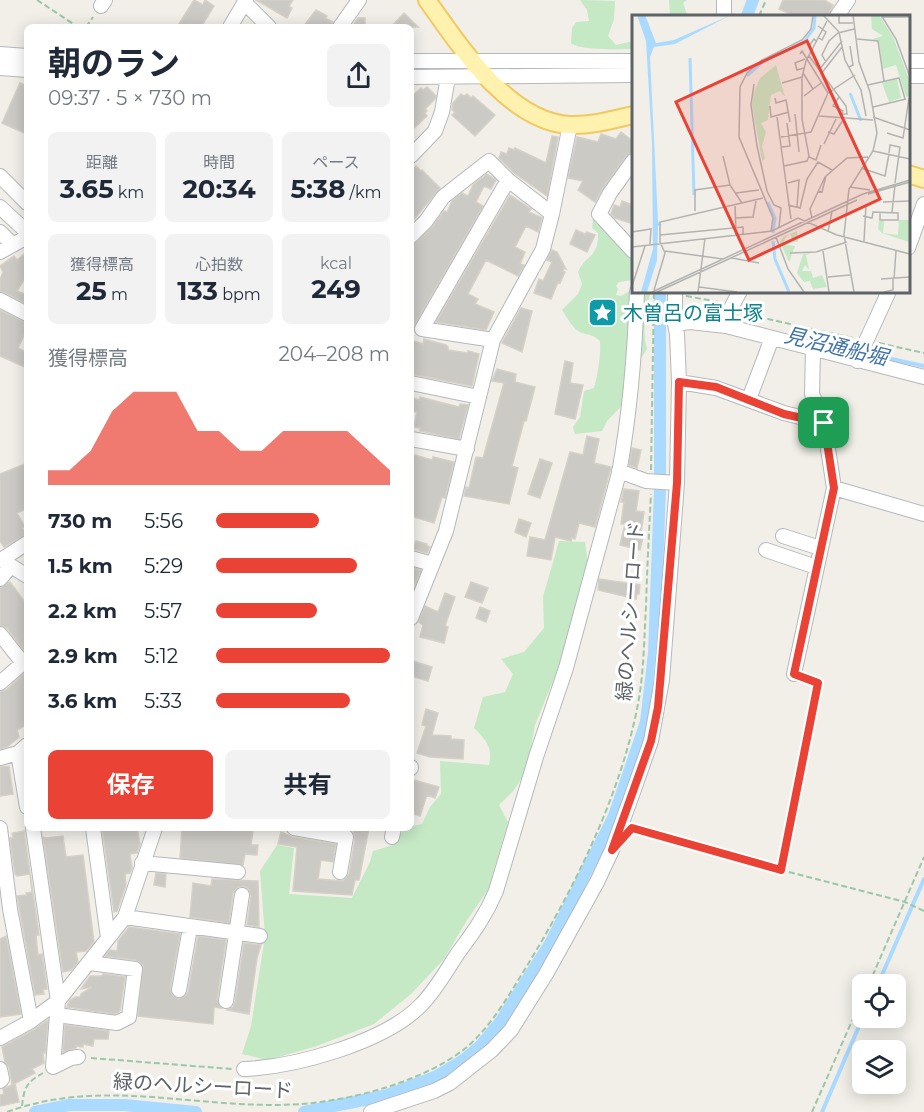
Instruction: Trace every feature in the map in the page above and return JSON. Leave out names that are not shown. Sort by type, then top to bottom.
[{"type":"main road","points":[[427,0],[472,61],[513,103],[526,112],[548,122],[570,125],[605,122],[632,115]]},
{"type":"main road","points":[[909,174],[924,179]]},
{"type":"street","points":[[342,24],[359,0]]},
{"type":"street","points":[[838,15],[848,0]]},
{"type":"street","points":[[232,24],[245,1],[266,24]]},
{"type":"street","points":[[0,54],[24,56]]},
{"type":"street","points":[[414,61],[632,61]]},
{"type":"street","points":[[909,61],[924,62]]},
{"type":"street","points":[[0,68],[24,70]]},
{"type":"street","points":[[414,77],[632,75]]},
{"type":"street","points":[[414,153],[435,131],[442,112],[448,77]]},
{"type":"street","points":[[414,610],[446,531],[493,340],[543,249],[570,125]]},
{"type":"street","points":[[414,233],[426,221],[443,197],[489,161],[508,180],[552,214]]},
{"type":"street","points":[[632,162],[610,193],[599,214],[632,250]]},
{"type":"street","points":[[0,176],[24,200]]},
{"type":"street","points":[[493,340],[422,329],[508,180]]},
{"type":"street","points":[[909,245],[924,204]]},
{"type":"street","points":[[0,207],[24,229]]},
{"type":"street","points":[[0,232],[13,244]]},
{"type":"street","points":[[0,252],[24,238]]},
{"type":"street","points":[[244,1069],[270,1068],[326,1054],[390,1028],[420,1006],[478,927],[496,891],[536,757],[566,668],[619,471],[625,444],[635,350],[637,292]]},
{"type":"street","points":[[371,1112],[442,1087],[463,1074],[492,1050],[511,1030],[597,882],[628,806],[651,741],[662,680],[679,382],[675,292]]},
{"type":"street","points":[[726,326],[731,308],[739,292]]},
{"type":"street","points":[[857,362],[889,292]]},
{"type":"street","points":[[0,300],[24,312]]},
{"type":"street","points":[[675,324],[690,322],[726,326],[857,362],[924,377]]},
{"type":"street","points":[[748,399],[772,338]]},
{"type":"street","points":[[794,674],[834,488],[824,423],[812,394],[813,349]]},
{"type":"street","points":[[679,382],[716,387],[784,414],[824,423]]},
{"type":"street","points":[[414,384],[479,397]]},
{"type":"street","points":[[414,440],[467,449]]},
{"type":"street","points":[[619,471],[646,481],[673,483]]},
{"type":"street","points":[[834,488],[924,514]]},
{"type":"street","points":[[783,536],[820,548]]},
{"type":"street","points":[[0,579],[4,562],[24,545]]},
{"type":"street","points":[[766,550],[816,567]]},
{"type":"street","points":[[414,559],[432,564]]},
{"type":"street","points":[[4,562],[24,574]]},
{"type":"street","points":[[0,634],[23,663],[0,683]]},
{"type":"street","points":[[0,758],[22,749],[24,772]]},
{"type":"street","points":[[0,828],[5,912],[31,1021]]},
{"type":"street","points":[[38,831],[58,1008],[53,1067]]},
{"type":"street","points":[[93,831],[108,938]]},
{"type":"street","points":[[0,1038],[58,1008],[125,918],[154,831]]},
{"type":"street","points":[[311,831],[346,837],[340,872]]},
{"type":"street","points":[[142,863],[238,872]]},
{"type":"street","points":[[226,1001],[242,895]]},
{"type":"street","points":[[125,918],[260,936]]},
{"type":"street","points":[[179,990],[190,927]]},
{"type":"street","points":[[58,1008],[117,1023],[129,1017],[135,969],[90,963]]},
{"type":"street","points":[[53,1067],[78,1057]]},
{"type":"street","points":[[0,1069],[2,1080],[0,1081]]},
{"type":"path","points":[[37,0],[73,24]]},
{"type":"path","points":[[759,15],[766,0]]},
{"type":"path","name":"緑のヘルシーロード","points":[[8,1112],[66,1097],[114,1094],[241,1104],[303,1104],[339,1099],[421,1075],[453,1059],[494,1018],[552,923],[585,858],[632,736],[644,655],[652,482],[654,292]]},
{"type":"path","points":[[675,292],[731,308],[924,353]]},
{"type":"path","points":[[781,870],[818,683],[794,674]]},
{"type":"path","points":[[632,828],[905,902],[924,911]]},
{"type":"path","points":[[873,974],[924,857]]},
{"type":"path","points":[[812,1112],[852,1021]]},
{"type":"path","points":[[78,1057],[244,1069]]},
{"type":"path","points":[[22,1107],[29,1080],[53,1067]]},
{"type":"green space","points":[[580,0],[615,1],[614,19],[608,36],[616,45],[632,41],[632,49],[591,48],[571,43],[572,28],[576,22],[589,21],[587,10]]},
{"type":"green space","points":[[669,0],[687,0],[683,3],[687,14],[690,15],[670,15]]},
{"type":"green space","points":[[599,218],[629,253],[632,260],[632,280],[619,282],[616,286],[618,289],[616,295],[621,296],[632,290],[632,292],[650,293],[645,327],[647,349],[635,367],[634,393],[607,421],[602,431],[575,434],[573,427],[580,417],[584,391],[594,388],[599,364],[600,341],[576,329],[562,310],[578,294],[582,284],[578,272],[596,247],[598,233],[592,228],[593,219]]},
{"type":"green space","points":[[559,541],[585,542],[589,570],[568,644],[535,725],[527,770],[514,790],[499,805],[508,822],[488,890],[444,959],[411,994],[374,1024],[314,1047],[267,1060],[242,1054],[251,1026],[265,936],[260,871],[277,845],[294,848],[289,894],[352,898],[373,851],[393,845],[403,831],[414,831],[414,825],[422,824],[430,807],[441,794],[440,761],[489,765],[488,744],[474,728],[483,697],[505,692],[513,674],[501,659],[524,652],[544,628],[543,597]]},
{"type":"building","points":[[194,0],[203,5],[205,0],[214,6],[203,24],[179,24]]},
{"type":"building","points":[[256,0],[293,0],[289,6],[292,8],[287,18]]},
{"type":"building","points":[[783,0],[824,0],[833,5],[828,15],[793,15],[779,9]]},
{"type":"building","points":[[316,10],[333,22],[332,24],[305,24]]},
{"type":"building","points":[[404,13],[418,27],[414,27],[414,24],[394,24]]},
{"type":"building","points":[[358,18],[365,18],[365,24],[354,24]]},
{"type":"building","points":[[20,83],[24,85],[24,133],[2,123]]},
{"type":"building","points":[[427,87],[436,96],[425,109],[427,116],[414,128],[414,94],[421,88],[423,90]]},
{"type":"building","points":[[461,94],[464,96],[467,94],[471,98],[473,96],[495,115],[475,136],[452,115],[455,112],[452,110],[453,103]]},
{"type":"building","points":[[621,132],[632,140],[632,151],[626,156],[595,202],[578,190],[583,181],[568,178],[577,137],[598,142],[601,134],[616,139]]},
{"type":"building","points":[[552,136],[558,137],[547,196],[514,173],[499,158],[501,152],[507,154],[509,148],[514,150],[515,148],[546,163]]},
{"type":"building","points":[[416,166],[422,170],[440,188],[414,219],[414,168]]},
{"type":"building","points":[[487,174],[496,180],[491,189],[484,186],[476,202],[483,206],[414,326],[414,244],[432,227],[444,211],[447,212],[452,201],[462,193],[468,196],[473,185]]},
{"type":"building","points":[[510,195],[531,209],[529,212],[542,218],[538,232],[526,226],[515,247],[525,252],[520,264],[524,265],[518,276],[486,260],[468,294],[478,299],[475,304],[494,312],[486,330],[436,322]]},
{"type":"building","points":[[622,201],[632,205],[632,224],[615,218],[611,214],[614,205],[620,207]]},
{"type":"building","points":[[576,230],[595,235],[587,252],[570,244]]},
{"type":"building","points":[[552,250],[557,252],[566,269],[564,268],[565,272],[551,299],[534,293],[539,279],[543,281],[552,262],[547,260]]},
{"type":"building","points":[[24,254],[24,280],[17,291],[24,294],[24,303],[0,291],[3,272],[0,266],[14,256],[17,260]]},
{"type":"building","points":[[521,308],[532,311],[522,352],[502,343]]},
{"type":"building","points":[[0,310],[24,322],[24,335],[18,348],[24,351],[24,367],[0,356]]},
{"type":"building","points":[[424,339],[446,345],[448,350],[479,354],[472,386],[414,375],[414,341],[423,344]]},
{"type":"building","points":[[565,361],[573,363],[570,383],[583,385],[575,419],[555,414]]},
{"type":"building","points":[[497,369],[516,374],[515,382],[535,387],[512,466],[518,468],[509,504],[464,496],[466,487],[469,488],[476,457],[483,458],[504,383],[492,381]]},
{"type":"building","points":[[420,397],[459,407],[460,404],[468,405],[459,439],[420,431],[420,428],[414,427],[417,412],[414,412],[414,399],[420,400]]},
{"type":"building","points":[[587,436],[599,439],[594,463],[611,467],[595,527],[579,523],[575,539],[572,538],[571,541],[555,537],[551,560],[527,556],[530,537],[545,540],[570,452],[583,455]]},
{"type":"building","points":[[632,448],[641,450],[637,468],[629,465]]},
{"type":"building","points":[[414,455],[432,460],[433,457],[454,462],[445,498],[442,497],[434,523],[414,517]]},
{"type":"building","points":[[540,459],[552,463],[540,498],[528,494]]},
{"type":"building","points":[[24,464],[24,510],[17,513],[24,525],[22,528],[24,535],[4,547],[0,541],[0,474]]},
{"type":"building","points":[[624,489],[639,491],[636,511],[644,512],[641,533],[644,533],[640,550],[620,545],[625,524],[621,524],[624,502],[621,502]]},
{"type":"building","points":[[519,519],[531,523],[526,537],[515,532]]},
{"type":"building","points":[[416,541],[430,547],[427,553],[414,549]]},
{"type":"building","points":[[414,568],[421,570],[414,587]]},
{"type":"building","points":[[599,579],[640,585],[639,594],[636,599],[598,590]]},
{"type":"building","points":[[10,582],[24,601],[24,650],[7,628],[0,625],[0,588]]},
{"type":"building","points":[[471,582],[488,588],[482,603],[465,597]]},
{"type":"building","points":[[445,593],[455,597],[445,626],[448,627],[444,643],[420,637],[423,625],[419,622],[425,606],[438,612]]},
{"type":"building","points":[[480,607],[490,611],[486,622],[476,618]]},
{"type":"building","points":[[414,661],[432,667],[428,681],[414,677]]},
{"type":"building","points":[[24,674],[24,726],[17,730],[19,737],[7,747],[0,749],[0,692],[6,690]]},
{"type":"building","points":[[426,709],[438,713],[432,735],[451,736],[451,739],[464,740],[463,759],[430,757],[417,753],[426,726],[422,725]]},
{"type":"building","points":[[9,766],[13,794],[0,796],[0,767]]},
{"type":"building","points":[[414,780],[439,787],[435,798],[427,795],[420,816],[414,814]]},
{"type":"building","points":[[24,831],[39,935],[36,935],[38,955],[42,954],[47,989],[43,990],[44,994],[35,995],[17,896],[32,892],[30,874],[17,876],[15,874],[10,838],[13,838],[12,833]]},
{"type":"building","points":[[102,831],[138,831],[140,844],[137,853],[130,854],[132,868],[130,873],[125,874],[126,885],[117,911],[114,912]]},
{"type":"building","points":[[182,831],[253,831],[251,845],[258,845],[257,855],[245,854],[243,865],[180,858]]},
{"type":"building","points":[[354,831],[368,831],[359,880],[355,880],[352,895],[293,891],[297,847],[278,844],[281,832],[292,837],[336,844],[333,862],[321,860],[318,879],[343,881],[349,874],[355,839]]},
{"type":"building","points":[[63,836],[66,857],[83,855],[94,942],[86,951],[76,952],[78,962],[71,970],[63,972],[43,837]]},
{"type":"building","points":[[156,873],[166,874],[165,887],[154,885]]},
{"type":"building","points":[[212,879],[258,881],[259,927],[247,925],[251,896],[248,888],[243,886],[238,887],[233,893],[229,923],[190,917],[193,883],[211,886]]},
{"type":"building","points":[[129,927],[180,934],[170,989],[173,996],[178,999],[188,992],[198,936],[226,940],[217,1000],[221,1008],[214,1007],[213,1024],[138,1016],[143,965],[136,960],[105,956],[110,950],[117,951],[118,941]]},
{"type":"building","points":[[6,936],[21,1014],[0,1017],[0,939]]},
{"type":"building","points":[[244,943],[261,945],[249,1014],[227,1010],[233,1007],[235,1002]]},
{"type":"building","points":[[103,974],[125,977],[120,1011],[115,1014],[67,1007],[70,1000],[80,997],[92,987],[81,989],[90,976],[102,976]]},
{"type":"building","points":[[48,1020],[45,1053],[43,1053],[44,1063],[32,1069],[35,1073],[12,1085],[2,1047]]},
{"type":"building","points":[[65,1025],[109,1031],[108,1039],[94,1039],[93,1046],[83,1044],[83,1047],[76,1046],[76,1048],[63,1052]]},
{"type":"building","points":[[15,1084],[19,1102],[0,1106],[0,1095],[4,1094],[3,1089]]},
{"type":"waterway","points":[[747,15],[753,0]]},
{"type":"waterway","points":[[304,1112],[384,1096],[437,1076],[462,1061],[480,1046],[501,1021],[551,942],[614,816],[646,722],[654,653],[660,489],[660,292]]},
{"type":"waterway","name":"見沼通船堀","points":[[660,307],[669,309]]},
{"type":"waterway","name":"見沼通船堀","points":[[679,312],[704,317]]},
{"type":"waterway","name":"見沼通船堀","points":[[805,340],[857,351]]},
{"type":"waterway","name":"見沼通船堀","points":[[864,353],[924,366]]},
{"type":"waterway","points":[[882,974],[924,879]]},
{"type":"waterway","points":[[822,1112],[858,1028]]},
{"type":"waterway","points":[[35,1112],[69,1105],[124,1105],[196,1112]]},
{"type":"place","name":"木曽呂の富士塚","points":[[602,313]]},
{"type":"route","points":[[679,382],[716,387],[784,414],[824,423],[834,488],[794,674],[818,683],[781,870],[632,828],[612,850],[651,741],[662,680],[677,483],[679,382]]}]
